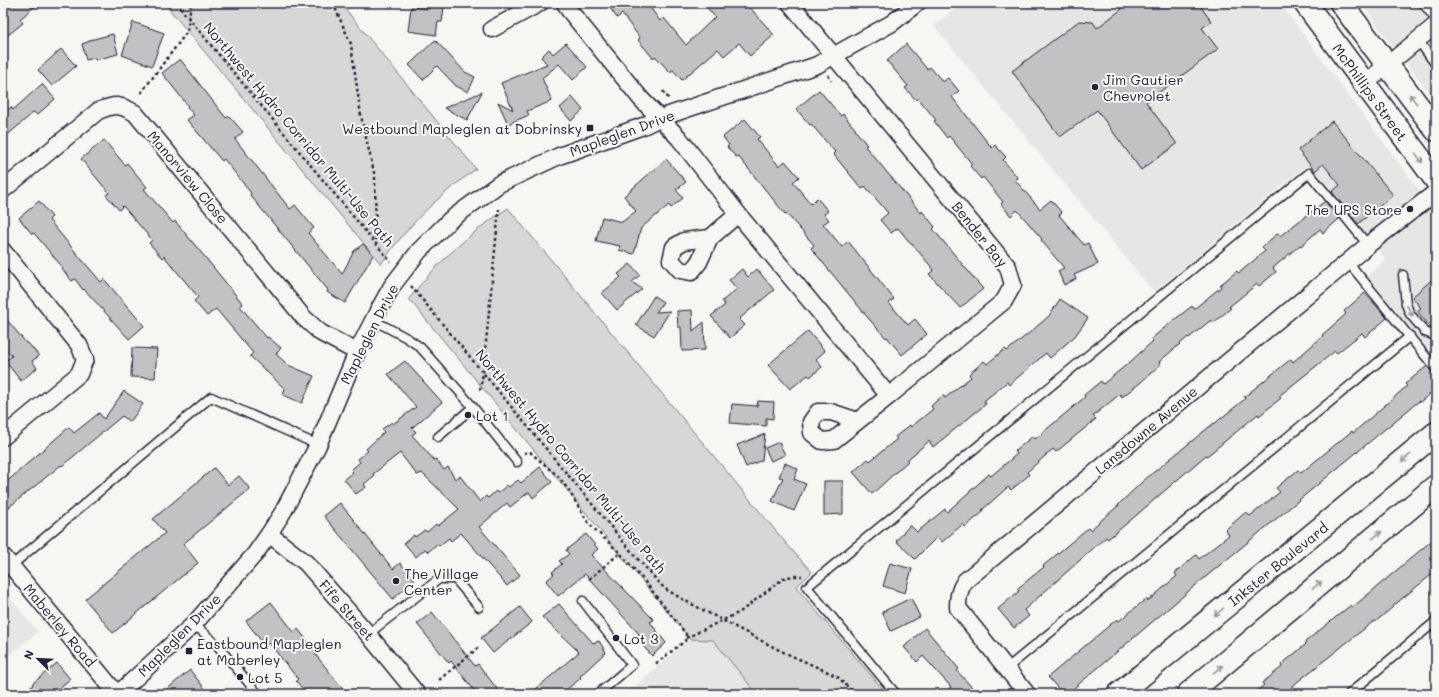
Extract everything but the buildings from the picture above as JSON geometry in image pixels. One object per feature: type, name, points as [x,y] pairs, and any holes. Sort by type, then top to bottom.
[{"type":"main road","name":"McPhillips Street","points":[[1305,3],[1436,180]]},
{"type":"main road","points":[[1341,3],[1436,130]]},
{"type":"main road","name":"Inkster Boulevard","points":[[1119,694],[1436,433]]},
{"type":"main road","points":[[1188,694],[1436,486]]},
{"type":"street","points":[[492,29],[540,3]]},
{"type":"street","points":[[565,3],[569,10],[641,99],[679,138],[738,214],[889,396]]},
{"type":"street","name":"Bender Bay","points":[[790,3],[1008,267],[1013,285],[1004,301],[858,421]]},
{"type":"street","name":"Mapleglen Drive","points":[[118,694],[194,624],[255,554],[283,512],[318,445],[357,352],[392,286],[419,251],[450,220],[499,184],[559,156],[643,126],[660,118],[817,65],[892,23],[917,3]]},
{"type":"street","points":[[1364,84],[1388,66],[1436,25]]},
{"type":"street","name":"Manorview Close","points":[[3,190],[98,111],[112,105],[123,107],[135,113],[304,318],[321,333],[357,352]]},
{"type":"street","name":"Lansdowne Avenue","points":[[1027,694],[958,608],[960,590],[965,581],[1368,245],[1436,192]]},
{"type":"street","points":[[710,238],[738,214]]},
{"type":"street","points":[[3,251],[79,345],[85,360],[79,374],[3,437]]},
{"type":"street","name":"Fife Street","points":[[269,534],[306,563],[368,634],[417,694]]},
{"type":"street","name":"Maberley Road","points":[[7,561],[118,694]]},
{"type":"lane","points":[[1423,3],[1436,20]]},
{"type":"lane","points":[[1418,40],[1436,65]]},
{"type":"lane","points":[[896,694],[807,587],[1309,173],[1368,245]]},
{"type":"lane","points":[[1348,262],[1436,369]]},
{"type":"lane","points":[[1403,275],[1406,304],[1410,314],[1425,332],[1436,336]]},
{"type":"lane","points":[[373,320],[408,338],[420,347],[473,407],[517,462]]},
{"type":"lane","points":[[1006,668],[1410,336]]},
{"type":"lane","points":[[7,561],[211,397],[318,445]]},
{"type":"lane","points":[[438,438],[473,407]]},
{"type":"lane","points":[[368,634],[439,579],[455,579],[479,607]]},
{"type":"lane","points":[[583,601],[632,665],[598,694]]},
{"type":"lane","points":[[1349,694],[1436,622]]},
{"type":"lane","points":[[194,624],[216,644],[258,694]]},
{"type":"path","name":"Northwest Hydro Corridor Multi-Use Path","points":[[176,3],[390,260]]},
{"type":"path","points":[[141,93],[187,32],[191,3]]},
{"type":"path","points":[[333,3],[351,44],[361,116],[374,177],[376,243]]},
{"type":"path","points":[[480,390],[483,373],[499,209]]},
{"type":"path","name":"Northwest Hydro Corridor Multi-Use Path","points":[[414,289],[650,574],[664,588],[781,651],[839,678],[855,694]]},
{"type":"path","points":[[517,462],[524,452],[530,452],[562,482],[589,524],[620,553],[646,583],[686,634],[686,638]]},
{"type":"path","points":[[589,579],[620,553]]},
{"type":"path","points":[[654,665],[686,638],[740,612],[784,578],[805,575],[814,582]]},
{"type":"path","points":[[439,680],[479,647]]},
{"type":"shaded area","points":[[164,3],[344,3],[342,5],[476,169],[448,190],[424,212],[402,236],[381,264]]},
{"type":"shaded area","points":[[961,3],[1280,3],[1436,213],[1436,360],[1367,276],[1386,259],[1306,166],[1154,292],[934,26]]},
{"type":"shaded area","points":[[1361,3],[1436,3],[1436,12],[1393,47]]},
{"type":"shaded area","points":[[1436,33],[1436,102],[1403,58]]},
{"type":"shaded area","points":[[508,208],[790,548],[812,572],[796,587],[887,694],[757,694],[713,640],[690,639],[409,299],[419,286],[454,249]]},
{"type":"shaded area","points":[[3,590],[38,632],[3,660]]},
{"type":"shaded area","points":[[690,639],[713,640],[757,694],[625,694]]},
{"type":"place","name":"Jim Gautier Chevrolet","points":[[1095,87]]},
{"type":"place","name":"Westbound Mapleglen at Dobrinsky","points":[[590,128]]},
{"type":"place","name":"The UPS Store","points":[[1410,209]]},
{"type":"place","name":"Lot 1","points":[[468,415]]},
{"type":"place","name":"The Village Center","points":[[396,581]]},
{"type":"place","name":"Lot 3","points":[[616,638]]},
{"type":"place","name":"Eastbound Mapleglen at Maberley","points":[[189,651]]},
{"type":"place","name":"Lot 5","points":[[240,677]]}]
